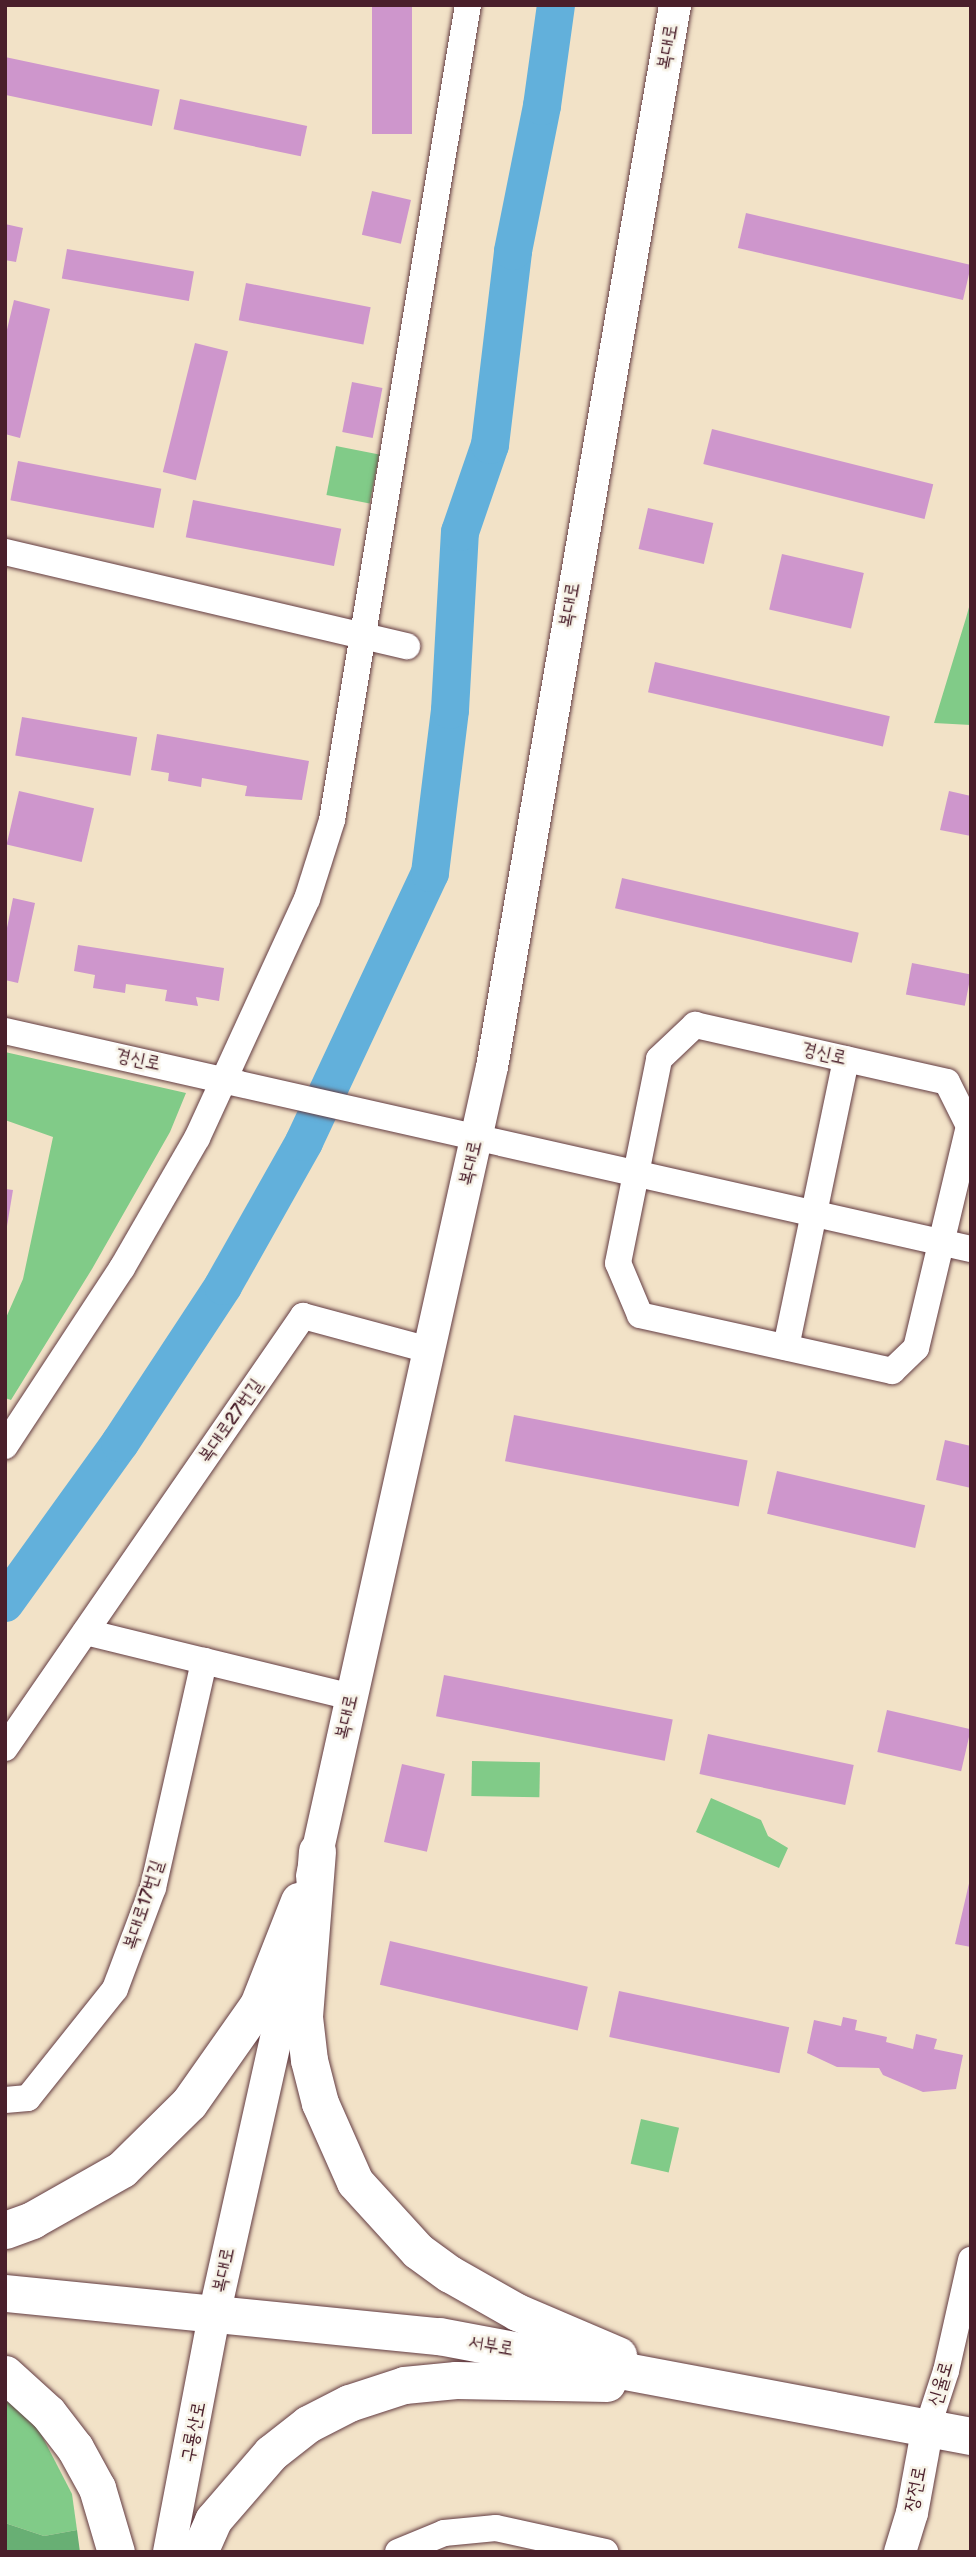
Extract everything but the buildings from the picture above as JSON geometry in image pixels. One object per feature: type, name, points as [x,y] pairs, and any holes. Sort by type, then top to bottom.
[{"type":"main road","points":[[5,2230],[32,2220],[122,2169],[189,2103],[258,2005],[317,1851]]},
{"type":"main road","points":[[317,1851],[304,2017],[309,2060],[320,2103],[355,2182],[418,2251],[450,2274],[517,2312],[674,2380]]},
{"type":"main road","name":"서부로","points":[[5,2293],[215,2311],[439,2336],[971,2436]]},
{"type":"main road","points":[[5,2374],[48,2413],[75,2448],[97,2488],[116,2552]]},
{"type":"main road","points":[[199,2552],[214,2520],[271,2453],[308,2424],[349,2403],[404,2385],[456,2380],[556,2385],[674,2380]]},
{"type":"street","points":[[5,1446],[122,1268],[227,1079],[307,899],[332,820],[468,5]]},
{"type":"street","name":"복대로","points":[[215,2311],[477,1134],[675,5]]},
{"type":"street","points":[[5,552],[407,646]]},
{"type":"street","name":"경신로","points":[[695,1026],[947,1082],[970,1126],[916,1348],[892,1371],[640,1315],[618,1263],[636,1171],[659,1059],[695,1026]]},
{"type":"street","name":"경신로","points":[[5,1031],[477,1134]]},
{"type":"street","points":[[786,1347],[846,1059]]},
{"type":"street","points":[[477,1134],[971,1249]]},
{"type":"street","name":"복대로27번길","points":[[86,1632],[303,1316],[429,1350]]},
{"type":"street","points":[[5,1748],[86,1632],[352,1697]]},
{"type":"street","name":"복대로17번길","points":[[5,2100],[28,2098],[115,1989],[153,1888],[204,1661]]},
{"type":"street","name":"신율로","points":[[928,2426],[946,2371],[971,2260]]},
{"type":"street","name":"구룡산로","points":[[169,2552],[215,2311]]},
{"type":"street","name":"장전로","points":[[900,2552],[928,2426]]},
{"type":"street","points":[[398,2552],[444,2533],[496,2528],[605,2552]]},
{"type":"green space","points":[[336,446],[379,454],[370,503],[326,495]]},
{"type":"green space","points":[[971,600],[971,725],[934,723],[966,618]]},
{"type":"green space","points":[[5,1052],[186,1093],[170,1132],[92,1269],[11,1400],[5,1398],[5,1320],[23,1279],[53,1137],[5,1120]]},
{"type":"green space","points":[[472,1761],[540,1762],[539,1797],[471,1796]]},
{"type":"green space","points":[[711,1798],[761,1820],[768,1836],[788,1848],[779,1868],[696,1832]]},
{"type":"green space","points":[[641,2119],[679,2128],[669,2173],[631,2164]]},
{"type":"green space","points":[[5,2396],[40,2432],[72,2494],[77,2530],[44,2536],[5,2523]]},
{"type":"green space","points":[[5,2523],[44,2536],[77,2530],[80,2552],[5,2552]]},
{"type":"waterway","points":[[5,1603],[120,1443],[223,1286],[304,1142],[430,873],[450,710],[460,532],[490,445],[513,251],[542,106],[556,5]]}]
